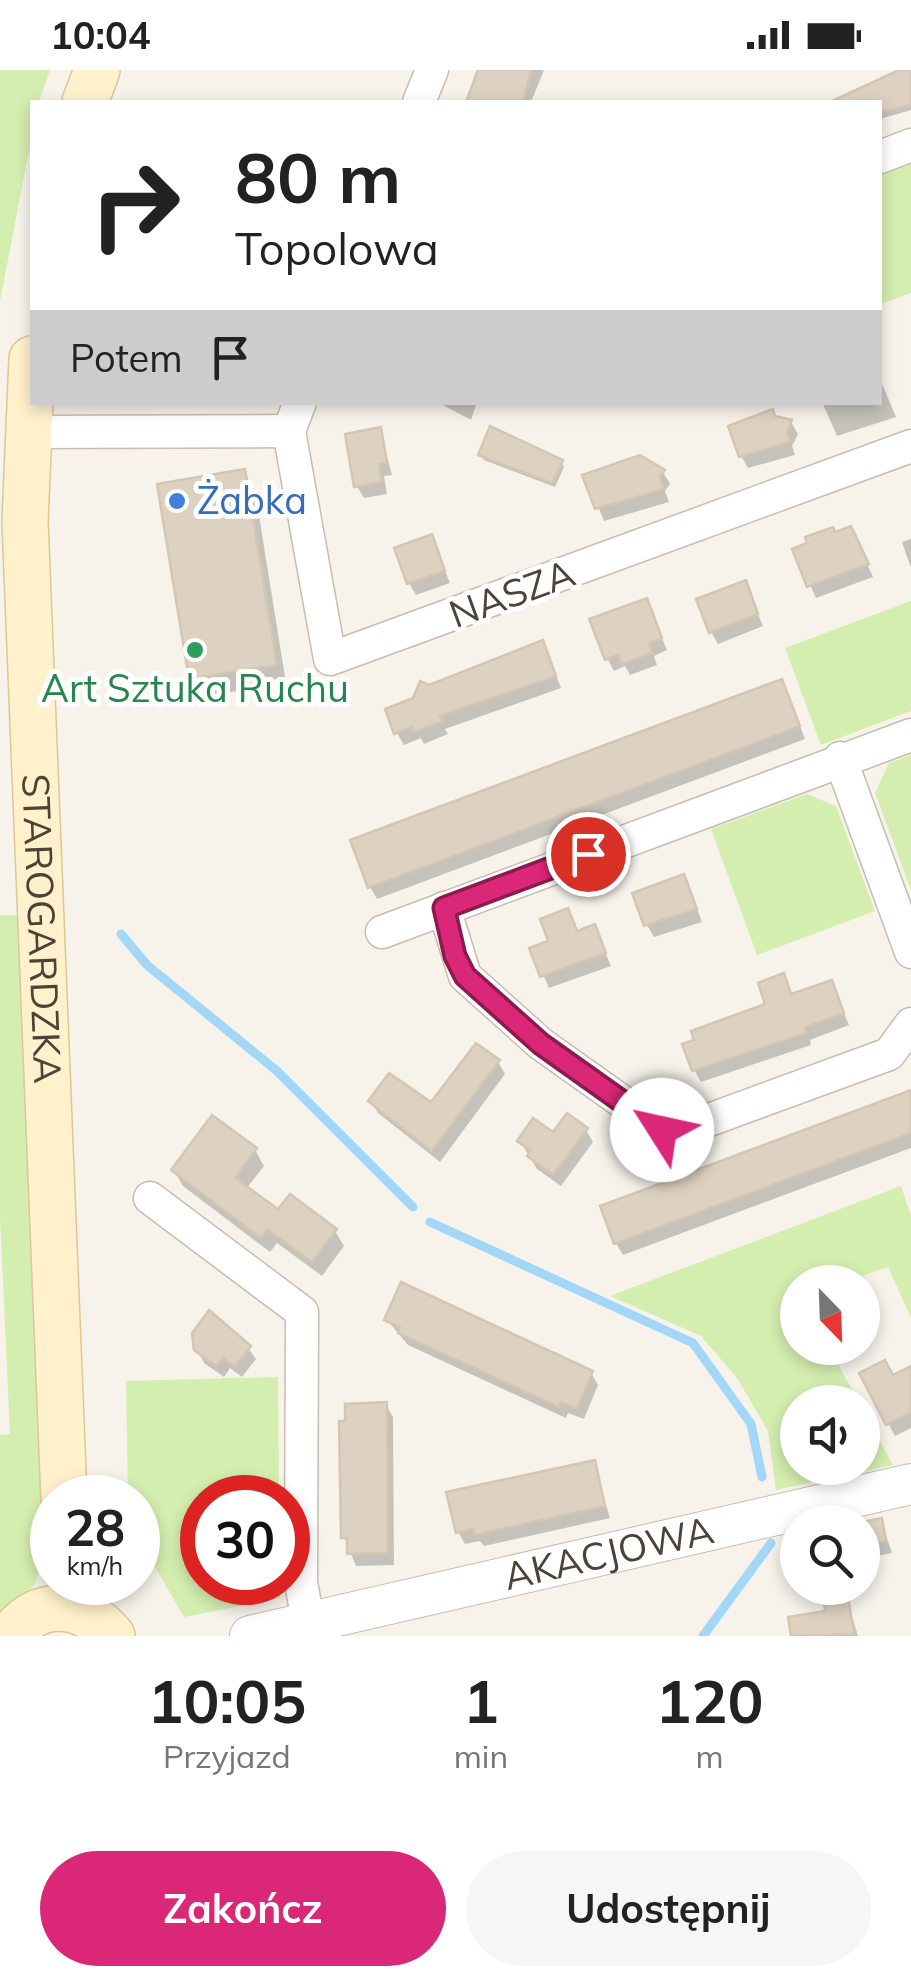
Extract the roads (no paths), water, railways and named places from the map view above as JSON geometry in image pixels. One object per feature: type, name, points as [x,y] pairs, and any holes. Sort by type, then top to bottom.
[{"type":"main road","points":[[86,100],[97,70]]},
{"type":"main road","name":"STAROGARDZKA","points":[[30,389],[25,522],[63,1475]]},
{"type":"street","points":[[420,100],[432,70]]},
{"type":"street","points":[[882,156],[911,145]]},
{"type":"street","name":"NASZA","points":[[27,432],[294,417],[330,659],[911,446]]},
{"type":"street","points":[[382,932],[840,758],[911,735]]},
{"type":"street","points":[[840,758],[911,952]]},
{"type":"street","points":[[444,908],[455,956],[465,976],[541,1044],[662,1130],[679,1131],[889,1054],[911,1024]]},
{"type":"street","points":[[150,1198],[302,1312],[301,1582],[308,1622]]},
{"type":"street","name":"AKACJOWA","points":[[250,1636],[911,1484]]},
{"type":"waterway","points":[[121,934],[147,965],[277,1071],[413,1207]]},
{"type":"waterway","points":[[430,1222],[693,1343],[751,1424],[762,1477]]},
{"type":"waterway","points":[[703,1636],[771,1543]]},
{"type":"place","name":"Żabka","points":[[177,501]]},
{"type":"place","name":"Art Sztuka Ruchu","points":[[195,650]]}]
